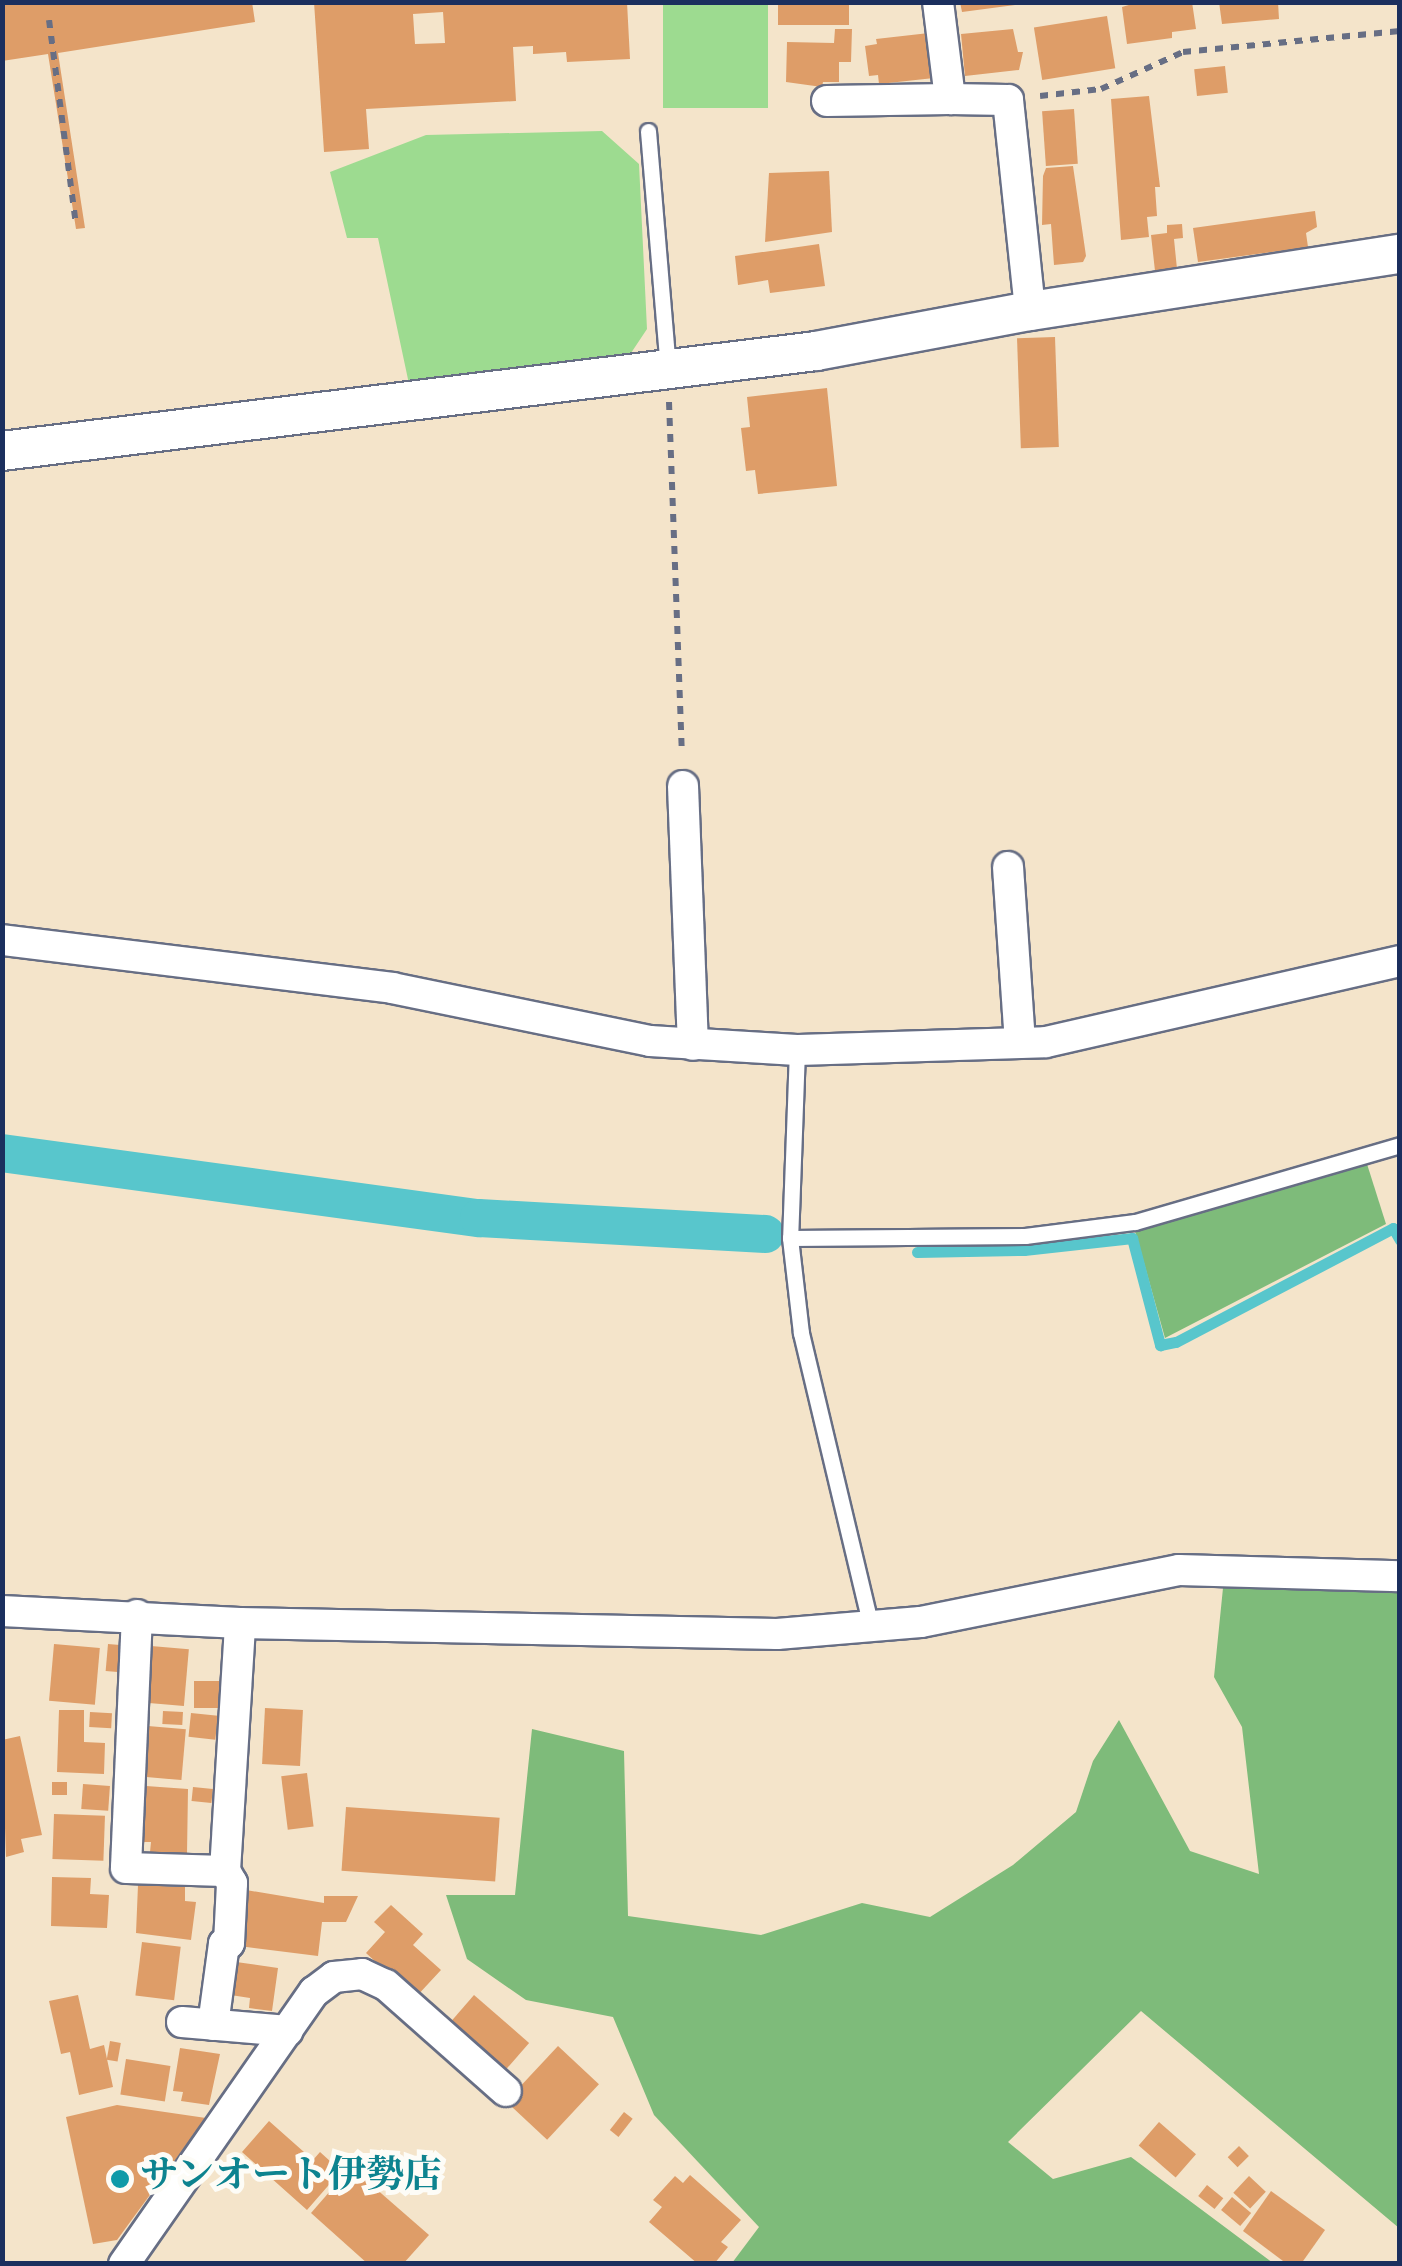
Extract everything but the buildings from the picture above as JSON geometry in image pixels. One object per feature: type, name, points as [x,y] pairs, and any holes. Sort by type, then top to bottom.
[{"type":"street","points":[[938,2],[950,99]]},
{"type":"street","points":[[827,101],[1008,100],[1030,311]]},
{"type":"street","points":[[2,451],[816,351],[1030,311],[1400,254]]},
{"type":"street","points":[[683,786],[693,1045]]},
{"type":"street","points":[[1008,868],[1020,1043]]},
{"type":"street","points":[[2,940],[392,988],[650,1041],[798,1050],[1020,1043],[1083,1035],[1400,961]]},
{"type":"street","points":[[2,1611],[240,1623],[778,1634],[922,1622],[1178,1570],[1400,1576]]},
{"type":"street","points":[[137,1616],[126,1868],[225,1871]]},
{"type":"street","points":[[240,1623],[225,1871],[232,1883],[230,1943],[224,1944],[198,2024],[288,2031]]},
{"type":"street","points":[[124,2264],[324,1984],[348,1972],[386,1985],[506,2091]]},
{"type":"lane","points":[[648,131],[668,370]]},
{"type":"lane","points":[[798,1050],[790,1238],[801,1334],[871,1628]]},
{"type":"lane","points":[[790,1238],[1025,1236],[1134,1222],[1400,1145]]},
{"type":"path","points":[[49,20],[76,225]]},
{"type":"path","points":[[1008,100],[1101,89],[1183,52],[1400,31]]},
{"type":"path","points":[[668,370],[683,786]]},
{"type":"green space","points":[[663,3],[768,3],[768,108],[663,108]]},
{"type":"green space","points":[[602,131],[639,164],[647,329],[627,359],[409,384],[378,238],[347,238],[330,172],[426,135]]},
{"type":"green space","points":[[1367,1164],[1386,1224],[1165,1338],[1135,1231]]},
{"type":"green space","points":[[1223,1588],[1399,1593],[1399,2228],[1141,2011],[1008,2142],[1053,2179],[1131,2157],[1273,2263],[732,2263],[759,2227],[654,2115],[613,2017],[526,2000],[467,1959],[446,1895],[515,1895],[532,1729],[624,1751],[628,1916],[761,1935],[862,1903],[930,1917],[1013,1865],[1076,1812],[1093,1761],[1119,1720],[1190,1851],[1259,1874],[1242,1727],[1214,1677]]},
{"type":"waterway","points":[[2,1153],[479,1218],[766,1234]]},
{"type":"waterway","points":[[917,1252],[1024,1250],[1132,1238],[1160,1345],[1176,1342],[1393,1228],[1400,1240]]},
{"type":"place","name":"サンオート伊勢店","points":[[120,2179]]}]
